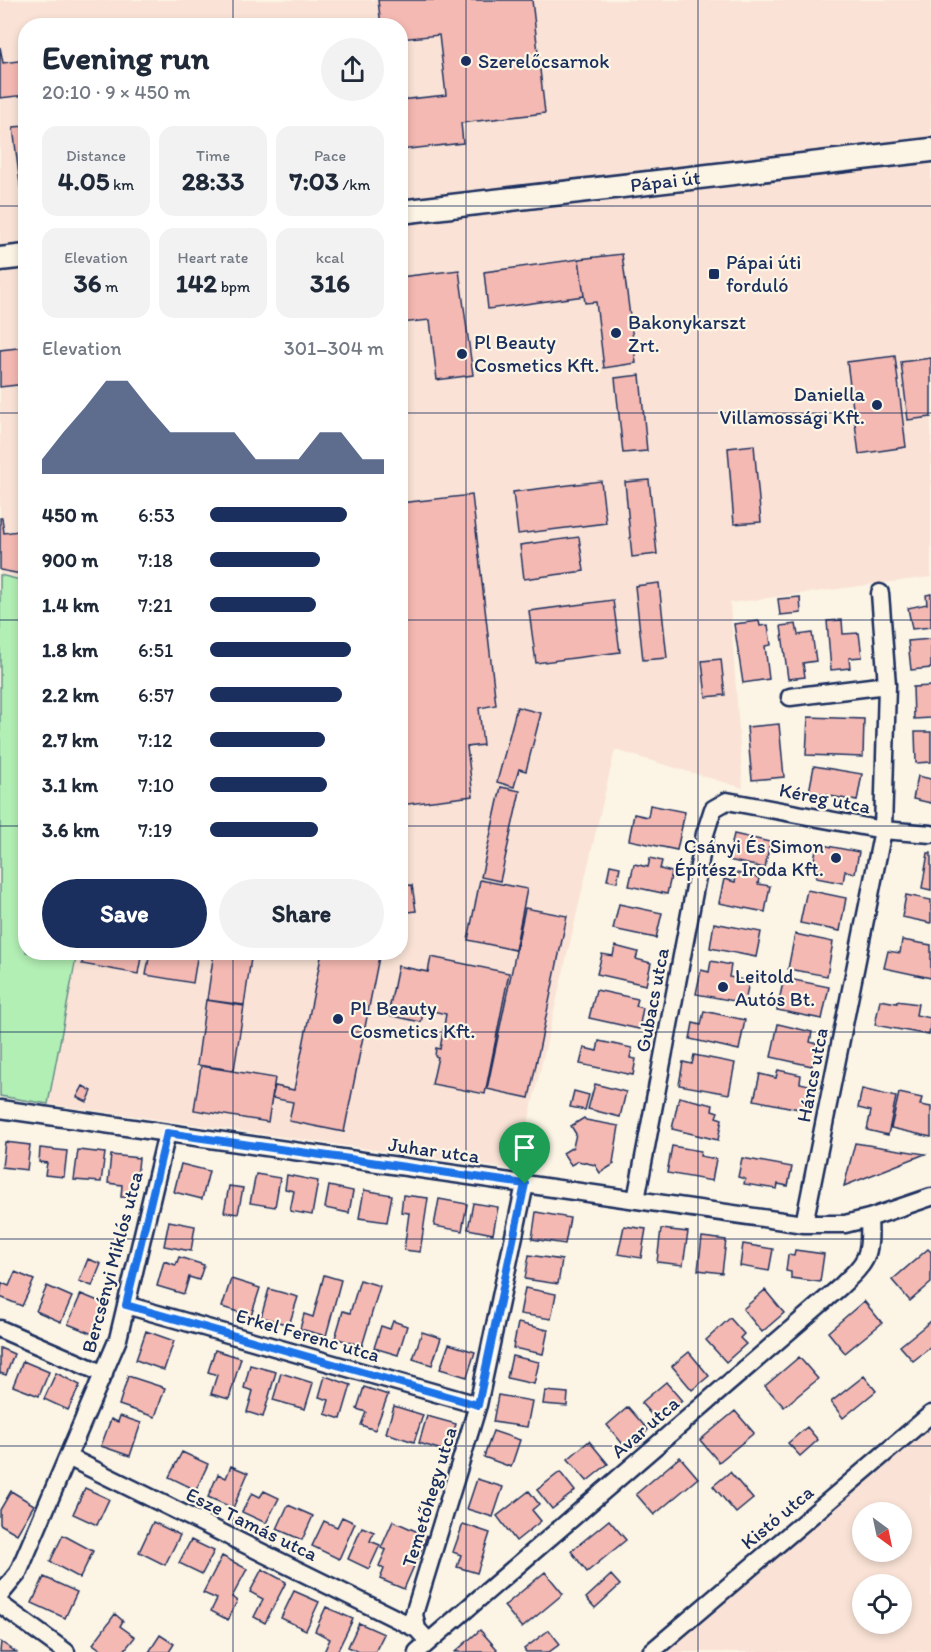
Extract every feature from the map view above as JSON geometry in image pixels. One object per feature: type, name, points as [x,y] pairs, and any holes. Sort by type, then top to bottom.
[{"type":"main road","name":"Pápai út","points":[[408,211],[931,150]]},
{"type":"main road","points":[[0,259],[18,257]]},
{"type":"street","name":"Háncs utca","points":[[804,1224],[883,830],[887,685],[880,593]]},
{"type":"street","points":[[790,697],[887,685]]},
{"type":"street","name":"Kéreg utca","points":[[713,809],[727,801],[883,830],[931,834]]},
{"type":"street","name":"Gubacs utca","points":[[636,1200],[705,834],[713,809]]},
{"type":"street","name":"Juhar utca","points":[[0,1109],[804,1224],[845,1224],[931,1197]]},
{"type":"street","name":"Bercsényi Miklós utca","points":[[0,1595],[18,1573],[118,1339],[167,1133]]},
{"type":"street","name":"Temetőhegy utca","points":[[420,1641],[414,1614],[478,1405],[525,1184]]},
{"type":"street","name":"Avar utca","points":[[420,1641],[863,1265],[867,1257],[870,1234],[869,1218]]},
{"type":"street","name":"Erkel Ferenc utca","points":[[126,1305],[478,1405]]},
{"type":"street","points":[[0,1329],[104,1374]]},
{"type":"street","name":"Kistó utca","points":[[651,1652],[931,1414]]},
{"type":"street","name":"Esze Tamás utca","points":[[68,1457],[420,1641]]},
{"type":"street","points":[[0,1604],[66,1652]]},
{"type":"shaded area","points":[[0,0],[931,0],[931,577],[730,603],[743,788],[615,750],[517,1170],[48,1104],[76,960],[408,960],[408,18],[18,18],[18,578],[0,574]]},
{"type":"shaded area","points":[[931,1407],[931,1652],[643,1652],[661,1636]]},
{"type":"green space","points":[[0,575],[18,579],[18,960],[76,960],[48,1104],[0,1096]]},
{"type":"building","points":[[378,0],[532,0],[545,113],[461,123],[463,143],[408,149],[408,99],[446,95],[439,35],[408,38],[408,18],[380,18]]},
{"type":"building","points":[[0,47],[3,63],[18,61],[18,96],[0,98]]},
{"type":"building","points":[[13,127],[18,127],[18,168]]},
{"type":"building","name":"Bakonykarszt Zrt.","points":[[622,254],[636,363],[604,368],[596,302],[585,303],[579,259]]},
{"type":"building","points":[[579,259],[584,296],[488,309],[484,272]]},
{"type":"building","points":[[459,270],[473,375],[437,380],[430,320],[408,322],[408,276]]},
{"type":"building","points":[[18,348],[18,385],[0,387],[0,350]]},
{"type":"building","name":"Daniella Villamossági Kft.","points":[[895,356],[906,447],[859,454],[847,362]]},
{"type":"building","points":[[931,358],[931,417],[908,420],[901,362]]},
{"type":"building","points":[[640,375],[647,451],[623,453],[615,378]]},
{"type":"building","points":[[754,445],[761,522],[734,524],[728,448]]},
{"type":"building","points":[[649,480],[657,554],[632,557],[625,482]]},
{"type":"building","points":[[601,481],[606,523],[518,534],[513,492]]},
{"type":"building","points":[[472,495],[496,705],[479,708],[483,745],[467,747],[473,796],[408,804],[408,502]]},
{"type":"building","points":[[0,518],[2,518],[4,533],[18,531],[18,573],[0,570]]},
{"type":"building","points":[[579,537],[584,571],[524,579],[520,545]]},
{"type":"building","points":[[659,583],[667,658],[643,660],[635,586]]},
{"type":"building","points":[[931,594],[931,627],[912,629],[908,608],[927,604],[926,595]]},
{"type":"building","points":[[800,597],[801,613],[780,615],[778,599]]},
{"type":"building","points":[[613,600],[620,652],[536,663],[529,611]]},
{"type":"building","points":[[842,620],[843,634],[859,633],[862,657],[849,658],[850,668],[831,670],[827,621]]},
{"type":"building","points":[[759,621],[760,626],[768,625],[771,645],[765,646],[769,679],[743,683],[734,624]]},
{"type":"building","points":[[796,624],[798,635],[812,633],[816,661],[803,663],[805,677],[788,679],[781,626]]},
{"type":"building","points":[[931,639],[931,668],[911,670],[908,641]]},
{"type":"building","points":[[721,659],[725,695],[706,697],[702,661]]},
{"type":"building","points":[[931,686],[931,718],[914,719],[913,687]]},
{"type":"building","points":[[517,707],[541,713],[526,771],[519,769],[514,787],[497,782]]},
{"type":"building","points":[[808,717],[864,719],[863,757],[806,755]]},
{"type":"building","points":[[779,724],[784,777],[752,780],[747,727]]},
{"type":"building","points":[[915,732],[931,732],[931,762],[916,763]]},
{"type":"building","points":[[814,766],[862,774],[857,801],[809,792]]},
{"type":"building","points":[[918,776],[931,779],[931,803],[913,799]]},
{"type":"building","points":[[501,787],[520,791],[500,881],[481,877]]},
{"type":"building","points":[[650,805],[685,812],[677,850],[629,840],[634,814],[648,817]]},
{"type":"building","points":[[734,834],[770,842],[765,868],[728,860]]},
{"type":"building","name":"Csányi És Simon Építész Iroda Kft.","points":[[817,844],[859,852],[855,873],[845,871],[843,883],[816,878],[818,866],[813,865]]},
{"type":"building","points":[[928,853],[931,853],[931,890],[922,888]]},
{"type":"building","points":[[650,858],[662,861],[660,869],[672,872],[667,894],[629,886],[634,864],[648,867]]},
{"type":"building","points":[[610,865],[620,867],[617,882],[607,880]]},
{"type":"building","points":[[737,873],[759,878],[758,884],[770,886],[765,912],[719,903],[724,879],[735,882]]},
{"type":"building","points":[[480,880],[527,889],[515,950],[468,940]]},
{"type":"building","points":[[408,885],[412,885],[416,911],[408,912]]},
{"type":"building","points":[[807,890],[846,898],[840,931],[800,923]]},
{"type":"building","points":[[906,895],[931,900],[931,923],[902,917]]},
{"type":"building","points":[[619,904],[662,913],[656,938],[613,929]]},
{"type":"building","points":[[525,908],[567,916],[529,1098],[487,1089]]},
{"type":"building","points":[[714,923],[761,932],[756,957],[710,948]]},
{"type":"building","points":[[795,934],[833,942],[827,976],[788,969]]},
{"type":"building","points":[[902,940],[931,945],[931,978],[884,968],[888,951],[900,953]]},
{"type":"building","points":[[615,946],[638,952],[636,959],[651,963],[646,985],[597,974],[602,954],[613,956]]},
{"type":"building","points":[[431,957],[509,973],[485,1094],[432,1084],[438,1057],[435,1056],[436,1048],[440,1049],[446,1014],[424,1009],[421,1022],[388,1015],[398,966],[428,972]]},
{"type":"building","points":[[83,960],[141,960],[138,974],[82,964]]},
{"type":"building","points":[[149,960],[197,960],[193,983],[146,975]]},
{"type":"building","points":[[213,960],[251,960],[244,1005],[207,1000]]},
{"type":"building","name":"PL Beauty Cosmetics Kft.","points":[[320,960],[378,960],[344,1132],[289,1121],[293,1102],[272,1098],[275,1086],[294,1090]]},
{"type":"building","name":"Leitold Autós Bt.","points":[[711,961],[731,965],[729,977],[749,981],[745,1003],[696,994],[701,970],[709,972]]},
{"type":"building","points":[[784,978],[829,987],[822,1019],[777,1010]]},
{"type":"building","points":[[596,990],[638,999],[636,1006],[643,1008],[639,1029],[589,1018]]},
{"type":"building","points":[[206,1000],[244,1006],[234,1070],[197,1065]]},
{"type":"building","points":[[880,1000],[918,1004],[916,1015],[931,1018],[929,1035],[875,1025]]},
{"type":"building","points":[[704,1011],[745,1020],[739,1050],[690,1039],[693,1023],[701,1025]]},
{"type":"building","points":[[778,1024],[812,1032],[810,1042],[817,1044],[812,1066],[771,1057]]},
{"type":"building","points":[[599,1041],[632,1048],[630,1058],[636,1059],[633,1075],[580,1064],[584,1048],[597,1051]]},
{"type":"building","points":[[694,1055],[735,1063],[729,1094],[679,1085],[683,1062],[692,1064]]},
{"type":"building","points":[[201,1066],[275,1078],[268,1122],[194,1110]]},
{"type":"building","points":[[778,1070],[801,1075],[800,1083],[809,1085],[804,1110],[754,1100],[760,1074],[776,1078]]},
{"type":"building","points":[[595,1084],[626,1092],[620,1117],[588,1109]]},
{"type":"building","points":[[83,1086],[92,1091],[87,1102],[77,1097]]},
{"type":"building","points":[[862,1089],[896,1097],[888,1135],[867,1130],[871,1111],[858,1108]]},
{"type":"building","points":[[574,1091],[589,1095],[585,1110],[570,1107]]},
{"type":"building","points":[[899,1093],[922,1098],[920,1105],[931,1107],[931,1137],[891,1128]]},
{"type":"building","points":[[679,1097],[713,1105],[712,1110],[718,1112],[716,1117],[722,1119],[718,1140],[672,1129]]},
{"type":"building","points":[[584,1118],[619,1126],[614,1164],[600,1173],[595,1165],[578,1161],[571,1165],[563,1153],[573,1147],[576,1134],[571,1126]]},
{"type":"building","points":[[5,1142],[30,1145],[27,1170],[2,1167]]},
{"type":"building","points":[[855,1143],[925,1154],[844,1186]]},
{"type":"building","points":[[672,1146],[701,1151],[700,1156],[716,1159],[712,1181],[667,1173]]},
{"type":"building","points":[[40,1148],[67,1151],[64,1177],[45,1175],[47,1163],[39,1162]]},
{"type":"building","points":[[78,1150],[105,1153],[101,1182],[74,1180]]},
{"type":"building","points":[[111,1155],[139,1158],[135,1198],[121,1197],[122,1185],[108,1183]]},
{"type":"building","points":[[742,1158],[792,1167],[788,1186],[778,1184],[777,1189],[744,1184],[745,1179],[738,1177]]},
{"type":"building","points":[[181,1164],[209,1171],[202,1199],[174,1192]]},
{"type":"building","points":[[256,1174],[280,1178],[275,1207],[250,1203]]},
{"type":"building","points":[[287,1175],[318,1181],[312,1215],[290,1211],[294,1191],[285,1189]]},
{"type":"building","points":[[229,1186],[243,1188],[238,1214],[224,1212]]},
{"type":"building","points":[[329,1186],[353,1191],[349,1213],[325,1208]]},
{"type":"building","points":[[364,1190],[392,1195],[387,1222],[359,1218]]},
{"type":"building","points":[[403,1195],[428,1198],[420,1252],[404,1250],[409,1213],[401,1212]]},
{"type":"building","points":[[439,1199],[467,1204],[462,1231],[434,1226]]},
{"type":"building","points":[[473,1203],[498,1207],[493,1234],[468,1229]]},
{"type":"building","points":[[536,1212],[570,1218],[565,1244],[532,1239]]},
{"type":"building","points":[[169,1221],[195,1226],[191,1251],[164,1246]]},
{"type":"building","points":[[624,1226],[646,1229],[641,1258],[618,1254]]},
{"type":"building","points":[[661,1229],[688,1232],[683,1265],[657,1262]]},
{"type":"building","points":[[702,1237],[726,1240],[722,1273],[698,1270]]},
{"type":"building","points":[[743,1244],[773,1249],[769,1271],[740,1266]]},
{"type":"building","points":[[928,1249],[931,1252],[931,1283],[910,1301],[892,1280]]},
{"type":"building","points":[[795,1250],[824,1254],[820,1282],[791,1278],[791,1272],[786,1271],[788,1255],[794,1256]]},
{"type":"building","points":[[529,1255],[562,1260],[558,1284],[525,1279]]},
{"type":"building","points":[[179,1257],[204,1265],[199,1280],[189,1277],[184,1294],[157,1286],[164,1261],[176,1265]]},
{"type":"building","points":[[88,1259],[101,1264],[92,1286],[79,1281]]},
{"type":"building","points":[[15,1272],[34,1280],[22,1306],[0,1297],[2,1283],[9,1286]]},
{"type":"building","points":[[324,1275],[341,1280],[326,1336],[300,1329],[304,1314],[313,1317]]},
{"type":"building","points":[[231,1279],[260,1288],[251,1316],[222,1307]]},
{"type":"building","points":[[360,1280],[380,1286],[362,1346],[335,1338],[343,1311],[350,1313]]},
{"type":"building","points":[[47,1286],[72,1297],[61,1322],[36,1311]]},
{"type":"building","points":[[525,1288],[556,1294],[551,1319],[520,1314]]},
{"type":"building","points":[[269,1289],[298,1297],[289,1325],[261,1317]]},
{"type":"building","points":[[765,1290],[784,1313],[762,1332],[743,1309]]},
{"type":"building","points":[[81,1294],[108,1305],[95,1335],[68,1324]]},
{"type":"building","points":[[864,1301],[882,1323],[845,1353],[828,1332]]},
{"type":"building","points":[[730,1318],[744,1334],[740,1338],[746,1344],[726,1362],[706,1340]]},
{"type":"building","points":[[393,1321],[407,1326],[398,1355],[374,1348],[381,1326],[390,1329]]},
{"type":"building","points":[[931,1321],[931,1347],[913,1361],[900,1346]]},
{"type":"building","points":[[518,1323],[548,1330],[543,1354],[513,1348]]},
{"type":"building","points":[[146,1331],[174,1341],[164,1370],[136,1360]]},
{"type":"building","points":[[422,1332],[441,1338],[432,1365],[413,1359]]},
{"type":"building","points":[[449,1344],[475,1352],[467,1377],[440,1369]]},
{"type":"building","points":[[0,1348],[14,1354],[6,1375],[0,1373]]},
{"type":"building","points":[[215,1350],[241,1358],[229,1399],[211,1394],[217,1375],[208,1372]]},
{"type":"building","points":[[689,1352],[709,1376],[692,1390],[672,1366]]},
{"type":"building","points":[[512,1356],[539,1362],[534,1384],[507,1378]]},
{"type":"building","points":[[799,1357],[818,1379],[784,1407],[765,1386]]},
{"type":"building","points":[[23,1361],[49,1372],[39,1396],[13,1386]]},
{"type":"building","points":[[250,1365],[276,1372],[263,1417],[247,1412],[253,1391],[244,1388]]},
{"type":"building","points":[[56,1373],[80,1385],[68,1410],[44,1399]]},
{"type":"building","points":[[281,1373],[313,1383],[305,1409],[273,1400]]},
{"type":"building","points":[[128,1376],[165,1388],[155,1417],[119,1405]]},
{"type":"building","points":[[325,1376],[351,1385],[341,1419],[325,1414],[329,1400],[319,1397]]},
{"type":"building","points":[[864,1376],[876,1391],[843,1418],[831,1402]]},
{"type":"building","points":[[666,1382],[682,1401],[658,1422],[641,1403]]},
{"type":"building","points":[[364,1387],[388,1395],[375,1430],[361,1425],[366,1412],[357,1409]]},
{"type":"building","points":[[545,1391],[568,1393],[567,1406],[543,1404]]},
{"type":"building","points":[[498,1395],[532,1401],[527,1427],[493,1422]]},
{"type":"building","points":[[394,1406],[423,1415],[414,1442],[386,1433]]},
{"type":"building","points":[[628,1407],[648,1430],[626,1448],[607,1425]]},
{"type":"building","points":[[735,1411],[754,1433],[719,1462],[700,1440]]},
{"type":"building","points":[[120,1416],[141,1423],[130,1456],[101,1446],[111,1419],[118,1422]]},
{"type":"building","points":[[427,1416],[456,1424],[448,1452],[419,1443]]},
{"type":"building","points":[[807,1427],[818,1440],[800,1456],[788,1443]]},
{"type":"building","points":[[493,1431],[520,1440],[511,1467],[484,1457]]},
{"type":"building","points":[[589,1441],[608,1464],[587,1481],[568,1459]]},
{"type":"building","points":[[182,1452],[208,1464],[196,1490],[169,1477]]},
{"type":"building","points":[[680,1457],[698,1478],[654,1515],[636,1494]]},
{"type":"building","points":[[231,1466],[248,1473],[233,1508],[208,1497],[218,1474],[226,1478]]},
{"type":"building","points":[[560,1472],[575,1491],[552,1509],[537,1490]]},
{"type":"building","points":[[730,1472],[753,1499],[736,1513],[713,1486]]},
{"type":"building","points":[[477,1479],[503,1487],[493,1517],[467,1509]]},
{"type":"building","points":[[85,1488],[109,1499],[97,1525],[73,1514]]},
{"type":"building","points":[[11,1491],[34,1505],[17,1534],[0,1524],[0,1510]]},
{"type":"building","points":[[264,1491],[279,1498],[266,1523],[242,1512],[252,1493],[260,1497]]},
{"type":"building","points":[[529,1491],[539,1504],[532,1510],[541,1521],[516,1541],[497,1516]]},
{"type":"building","points":[[288,1505],[313,1516],[302,1540],[277,1529]]},
{"type":"building","points":[[342,1517],[355,1523],[339,1559],[312,1546],[324,1521],[337,1527]]},
{"type":"building","points":[[609,1520],[626,1540],[587,1572],[571,1551]]},
{"type":"building","points":[[393,1521],[427,1536],[404,1589],[380,1579],[384,1569],[379,1566],[386,1550],[381,1548]]},
{"type":"building","points":[[153,1522],[180,1535],[165,1565],[139,1552]]},
{"type":"building","points":[[463,1524],[490,1533],[477,1573],[457,1567],[461,1555],[453,1552]]},
{"type":"building","points":[[362,1527],[374,1532],[370,1541],[380,1545],[369,1569],[348,1559]]},
{"type":"building","points":[[63,1535],[93,1551],[80,1578],[50,1562]]},
{"type":"building","points":[[191,1540],[214,1551],[202,1574],[179,1563]]},
{"type":"building","points":[[222,1556],[247,1569],[232,1597],[237,1601],[228,1620],[211,1611],[217,1599],[203,1593]]},
{"type":"building","points":[[262,1569],[286,1582],[265,1623],[254,1617],[263,1599],[250,1592]]},
{"type":"building","points":[[545,1572],[563,1594],[522,1628],[504,1606]]},
{"type":"building","points":[[611,1575],[620,1585],[595,1608],[586,1598]]},
{"type":"building","points":[[44,1577],[77,1592],[65,1618],[32,1603]]},
{"type":"building","points":[[294,1591],[319,1602],[306,1630],[281,1618]]},
{"type":"building","points":[[326,1607],[353,1619],[337,1652],[324,1652],[330,1639],[315,1631]]},
{"type":"building","points":[[115,1614],[123,1621],[120,1626],[135,1637],[123,1652],[104,1652],[93,1644]]},
{"type":"building","points":[[359,1623],[384,1634],[375,1652],[359,1652],[348,1647]]},
{"type":"building","points":[[480,1630],[497,1649],[494,1652],[455,1652]]},
{"type":"building","points":[[549,1630],[560,1644],[549,1652],[526,1652],[524,1649]]},
{"type":"building","points":[[160,1635],[174,1644],[169,1652],[149,1652]]},
{"type":"building","points":[[1,1642],[16,1652],[0,1652]]},
{"type":"place","name":"Szerelőcsarnok","points":[[466,61]]},
{"type":"place","name":"Pápai úti forduló","points":[[714,274]]},
{"type":"place","name":"Bakonykarszt Zrt.","points":[[616,333]]},
{"type":"place","name":"Pl Beauty Cosmetics Kft.","points":[[462,354]]},
{"type":"place","name":"Daniella Villamossági Kft.","points":[[877,405]]},
{"type":"place","name":"Csányi És Simon Építész Iroda Kft.","points":[[836,858]]},
{"type":"place","name":"Leitold Autós Bt.","points":[[723,987]]},
{"type":"place","name":"PL Beauty Cosmetics Kft.","points":[[338,1019]]},
{"type":"route","points":[[167,1133],[525,1184],[478,1405],[126,1305],[167,1133]]}]
